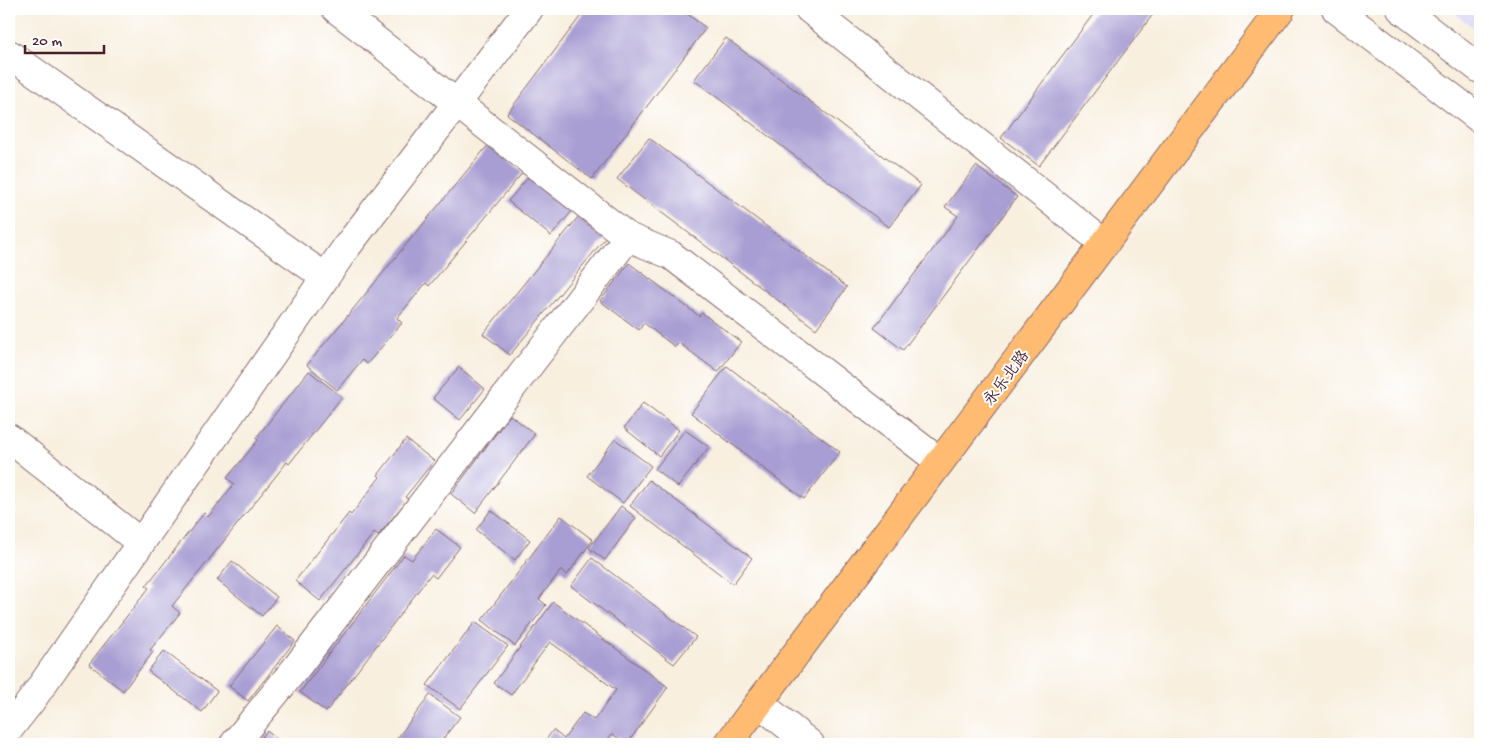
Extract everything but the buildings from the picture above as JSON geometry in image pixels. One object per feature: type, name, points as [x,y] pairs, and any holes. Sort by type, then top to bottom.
[{"type":"main road","name":"永乐北路","points":[[728,744],[1105,244],[1277,10]]},
{"type":"street","points":[[336,9],[628,237],[671,255],[940,462]]},
{"type":"street","points":[[9,729],[141,543],[345,248],[529,9]]},
{"type":"street","points":[[810,9],[1105,244]]},
{"type":"street","points":[[1336,9],[1480,119]]},
{"type":"street","points":[[1401,9],[1480,69]]},
{"type":"street","points":[[9,54],[325,277]]},
{"type":"street","points":[[234,744],[299,664],[628,237]]},
{"type":"street","points":[[9,438],[141,543]]},
{"type":"street","points":[[759,703],[810,744]]},
{"type":"shaded area","points":[[1449,9],[1480,9],[1480,32]]}]
